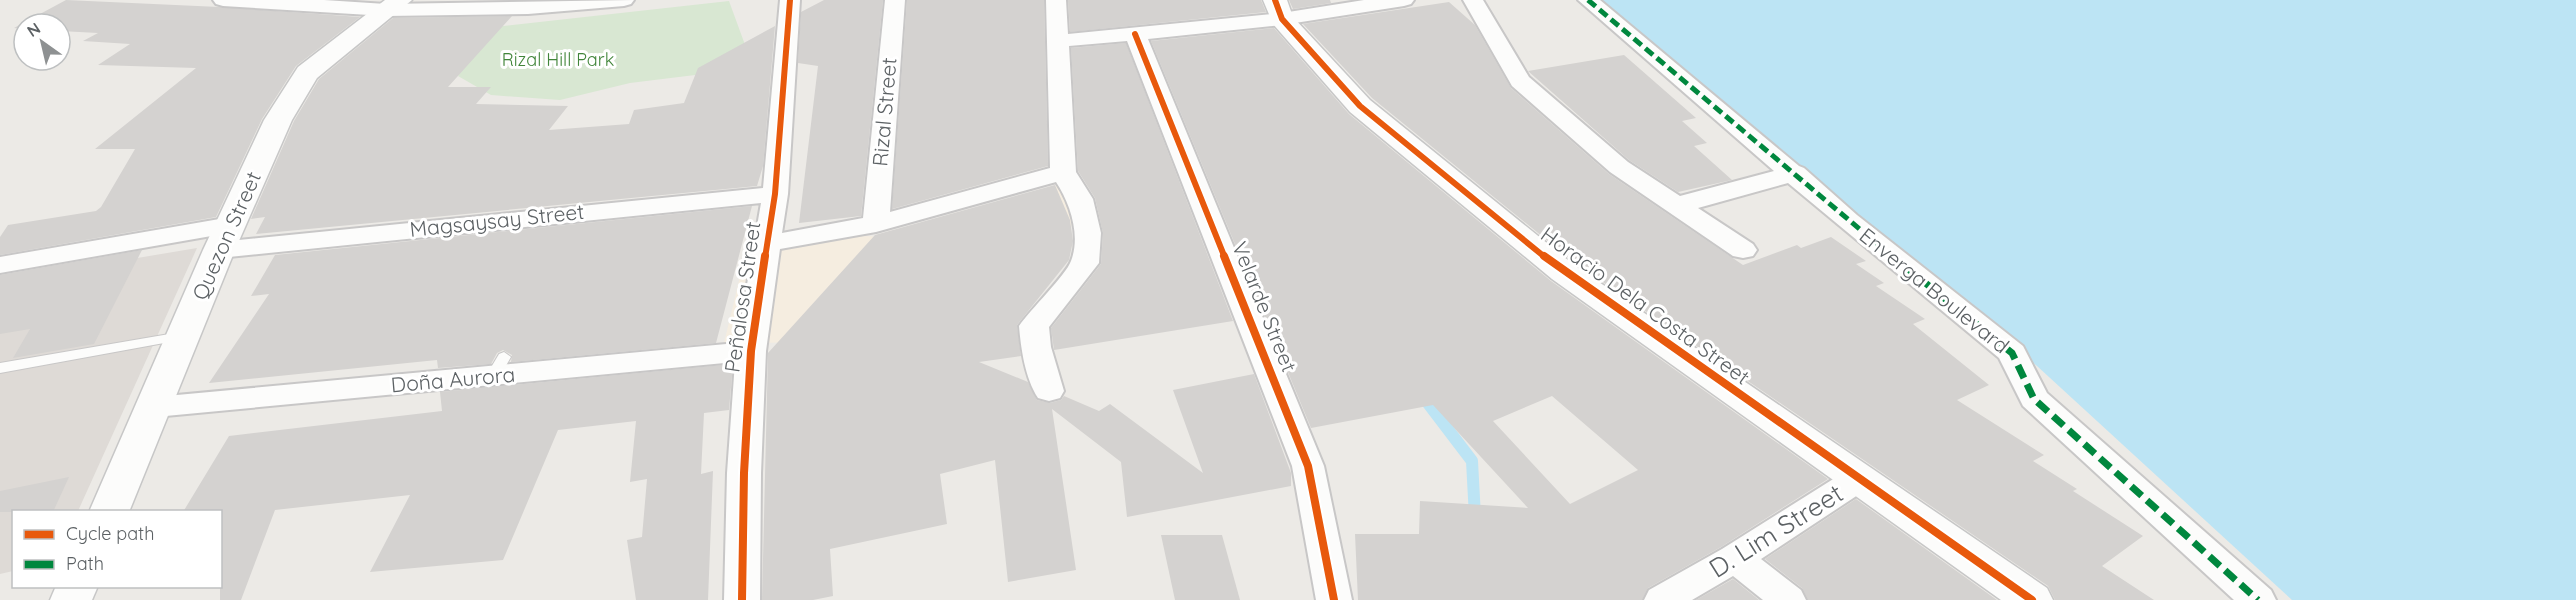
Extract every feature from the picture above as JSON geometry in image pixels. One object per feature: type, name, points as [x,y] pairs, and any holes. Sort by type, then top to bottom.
[{"type":"street","points":[[223,0],[393,5],[532,4],[624,0]]},
{"type":"street","name":"Peñalosa Street","points":[[742,600],[744,473],[751,351],[775,194],[790,0]]},
{"type":"street","name":"Rizal Street","points":[[876,224],[895,0]]},
{"type":"street","points":[[1049,391],[1036,347],[1034,326],[1085,264],[1088,233],[1080,200],[1063,172],[1056,0]]},
{"type":"street","points":[[1058,41],[1135,34],[1278,10],[1404,0]]},
{"type":"street","points":[[1473,0],[1520,81],[1619,167],[1743,250]]},
{"type":"street","name":"Enverga Boulevard","points":[[1588,0],[1795,173],[1848,221],[2012,353],[2034,399],[2258,600]]},
{"type":"street","name":"Quezon Street","points":[[110,510],[225,238],[278,120],[307,73],[393,5]]},
{"type":"street","name":"Horacio Dela Costa Street","points":[[1278,10],[1360,106],[1436,171],[1563,272],[2032,600]]},
{"type":"street","name":"Velarde Street","points":[[1135,34],[1308,466],[1334,600]]},
{"type":"street","points":[[767,243],[834,234],[876,224],[1063,172]]},
{"type":"street","points":[[1675,206],[1795,173]]},
{"type":"street","name":"Magsaysay Street","points":[[0,265],[225,238],[563,218],[775,194]]},
{"type":"street","name":"Doña Aurora","points":[[155,407],[499,367],[751,351]]},
{"type":"street","name":"D. Lim Street","points":[[1662,600],[1735,558],[1858,479]]},
{"type":"street","points":[[1735,558],[1788,600]]},
{"type":"lane","points":[[0,368],[184,336]]},
{"type":"shaded area","points":[[1065,183],[1085,221],[900,285],[854,342],[724,343],[751,231],[887,237]]},
{"type":"shaded area","points":[[197,248],[78,510],[12,510],[12,571],[0,574],[0,281]]},
{"type":"green space","name":"Rizal Hill Park","points":[[729,1],[748,53],[744,69],[630,83],[560,100],[491,95],[458,76],[486,28]]},
{"type":"water","points":[[1601,0],[2576,0],[2576,600],[2292,600],[2037,366]]},
{"type":"building","points":[[66,0],[219,7],[360,17],[296,66],[262,119],[216,217],[0,255],[0,237],[8,225],[96,211],[101,207],[135,149],[95,149],[196,68],[98,65],[130,44],[83,41],[98,33],[72,32],[72,12],[44,12]]},
{"type":"building","points":[[824,0],[883,0],[861,216],[799,223],[818,66],[798,63],[801,12]]},
{"type":"building","points":[[907,0],[1044,0],[1048,166],[892,209]]},
{"type":"building","points":[[1068,0],[1261,0],[1266,12],[1070,32]]},
{"type":"building","points":[[1289,0],[1330,0],[1331,3],[1293,9]]},
{"type":"building","points":[[1449,2],[1475,25],[1511,88],[1609,174],[1743,265],[1797,245],[1801,248],[1831,237],[1866,261],[1856,264],[1884,283],[1876,286],[1925,319],[1913,324],[1989,385],[1957,400],[2044,455],[2033,461],[2077,489],[2073,491],[2143,536],[2102,566],[2154,600],[2055,600],[2048,586],[1575,263],[1372,98],[1303,24]]},
{"type":"building","points":[[512,16],[448,87],[491,87],[476,104],[568,106],[549,130],[629,124],[634,110],[684,103],[698,68],[775,26],[763,166],[757,186],[256,234],[265,217],[251,219],[294,121],[319,79],[393,18]]},
{"type":"building","points":[[1274,28],[1349,114],[1551,281],[1828,479],[1721,547],[1648,588],[1642,600],[1358,600],[1355,534],[1419,534],[1420,501],[1528,508],[1433,405],[1311,428],[1151,41]],"holes":[[[1552,396],[1638,470],[1570,504],[1493,421]]]},
{"type":"building","points":[[1126,43],[1233,321],[1054,350],[1051,328],[1101,264],[1103,233],[1095,198],[1078,171],[1071,48]]},
{"type":"building","points":[[1624,55],[1696,118],[1682,121],[1707,143],[1694,146],[1732,180],[1678,192],[1629,160],[1528,71]]},
{"type":"building","points":[[1055,185],[1070,220],[1073,241],[1069,260],[1017,325],[1021,356],[979,362],[1028,382],[1037,400],[1050,403],[1061,400],[1064,396],[1099,411],[1110,404],[1203,473],[1173,390],[1254,374],[1291,473],[1291,486],[1127,517],[1121,462],[1052,409],[1076,570],[1008,582],[995,460],[940,474],[947,524],[830,549],[833,596],[813,600],[762,600],[768,353],[875,235]]},
{"type":"building","points":[[752,206],[716,343],[511,362],[512,355],[503,350],[497,353],[491,364],[438,368],[437,360],[209,383],[269,294],[251,296],[275,255]]},
{"type":"building","points":[[142,250],[94,344],[13,358],[30,329],[0,334],[0,275]]},
{"type":"building","points":[[733,364],[729,410],[704,413],[701,474],[713,471],[708,600],[636,600],[627,540],[642,537],[647,479],[630,482],[636,421],[558,430],[503,560],[370,572],[410,495],[275,510],[241,600],[220,600],[222,510],[184,510],[229,436],[442,411],[440,392]]},
{"type":"building","points":[[69,477],[54,510],[0,512],[0,491]]},
{"type":"building","points":[[1856,499],[1997,600],[1808,600],[1802,588],[1765,559]]},
{"type":"building","points":[[1161,535],[1222,535],[1240,600],[1175,600]]},
{"type":"building","points":[[1733,579],[1759,600],[1696,600]]},
{"type":"waterway","points":[[1421,394],[1472,461],[1475,517]]},
{"type":"marked path","points":[[1588,0],[1848,221],[2012,353],[2034,399],[2258,600]]},
{"type":"cycle path","points":[[742,600],[744,473],[751,351],[775,194],[790,0]]},
{"type":"cycle path","points":[[1275,0],[1282,19],[1360,106],[1563,272],[2032,600]]},
{"type":"cycle path","points":[[1135,34],[1308,466],[1334,600]]}]
